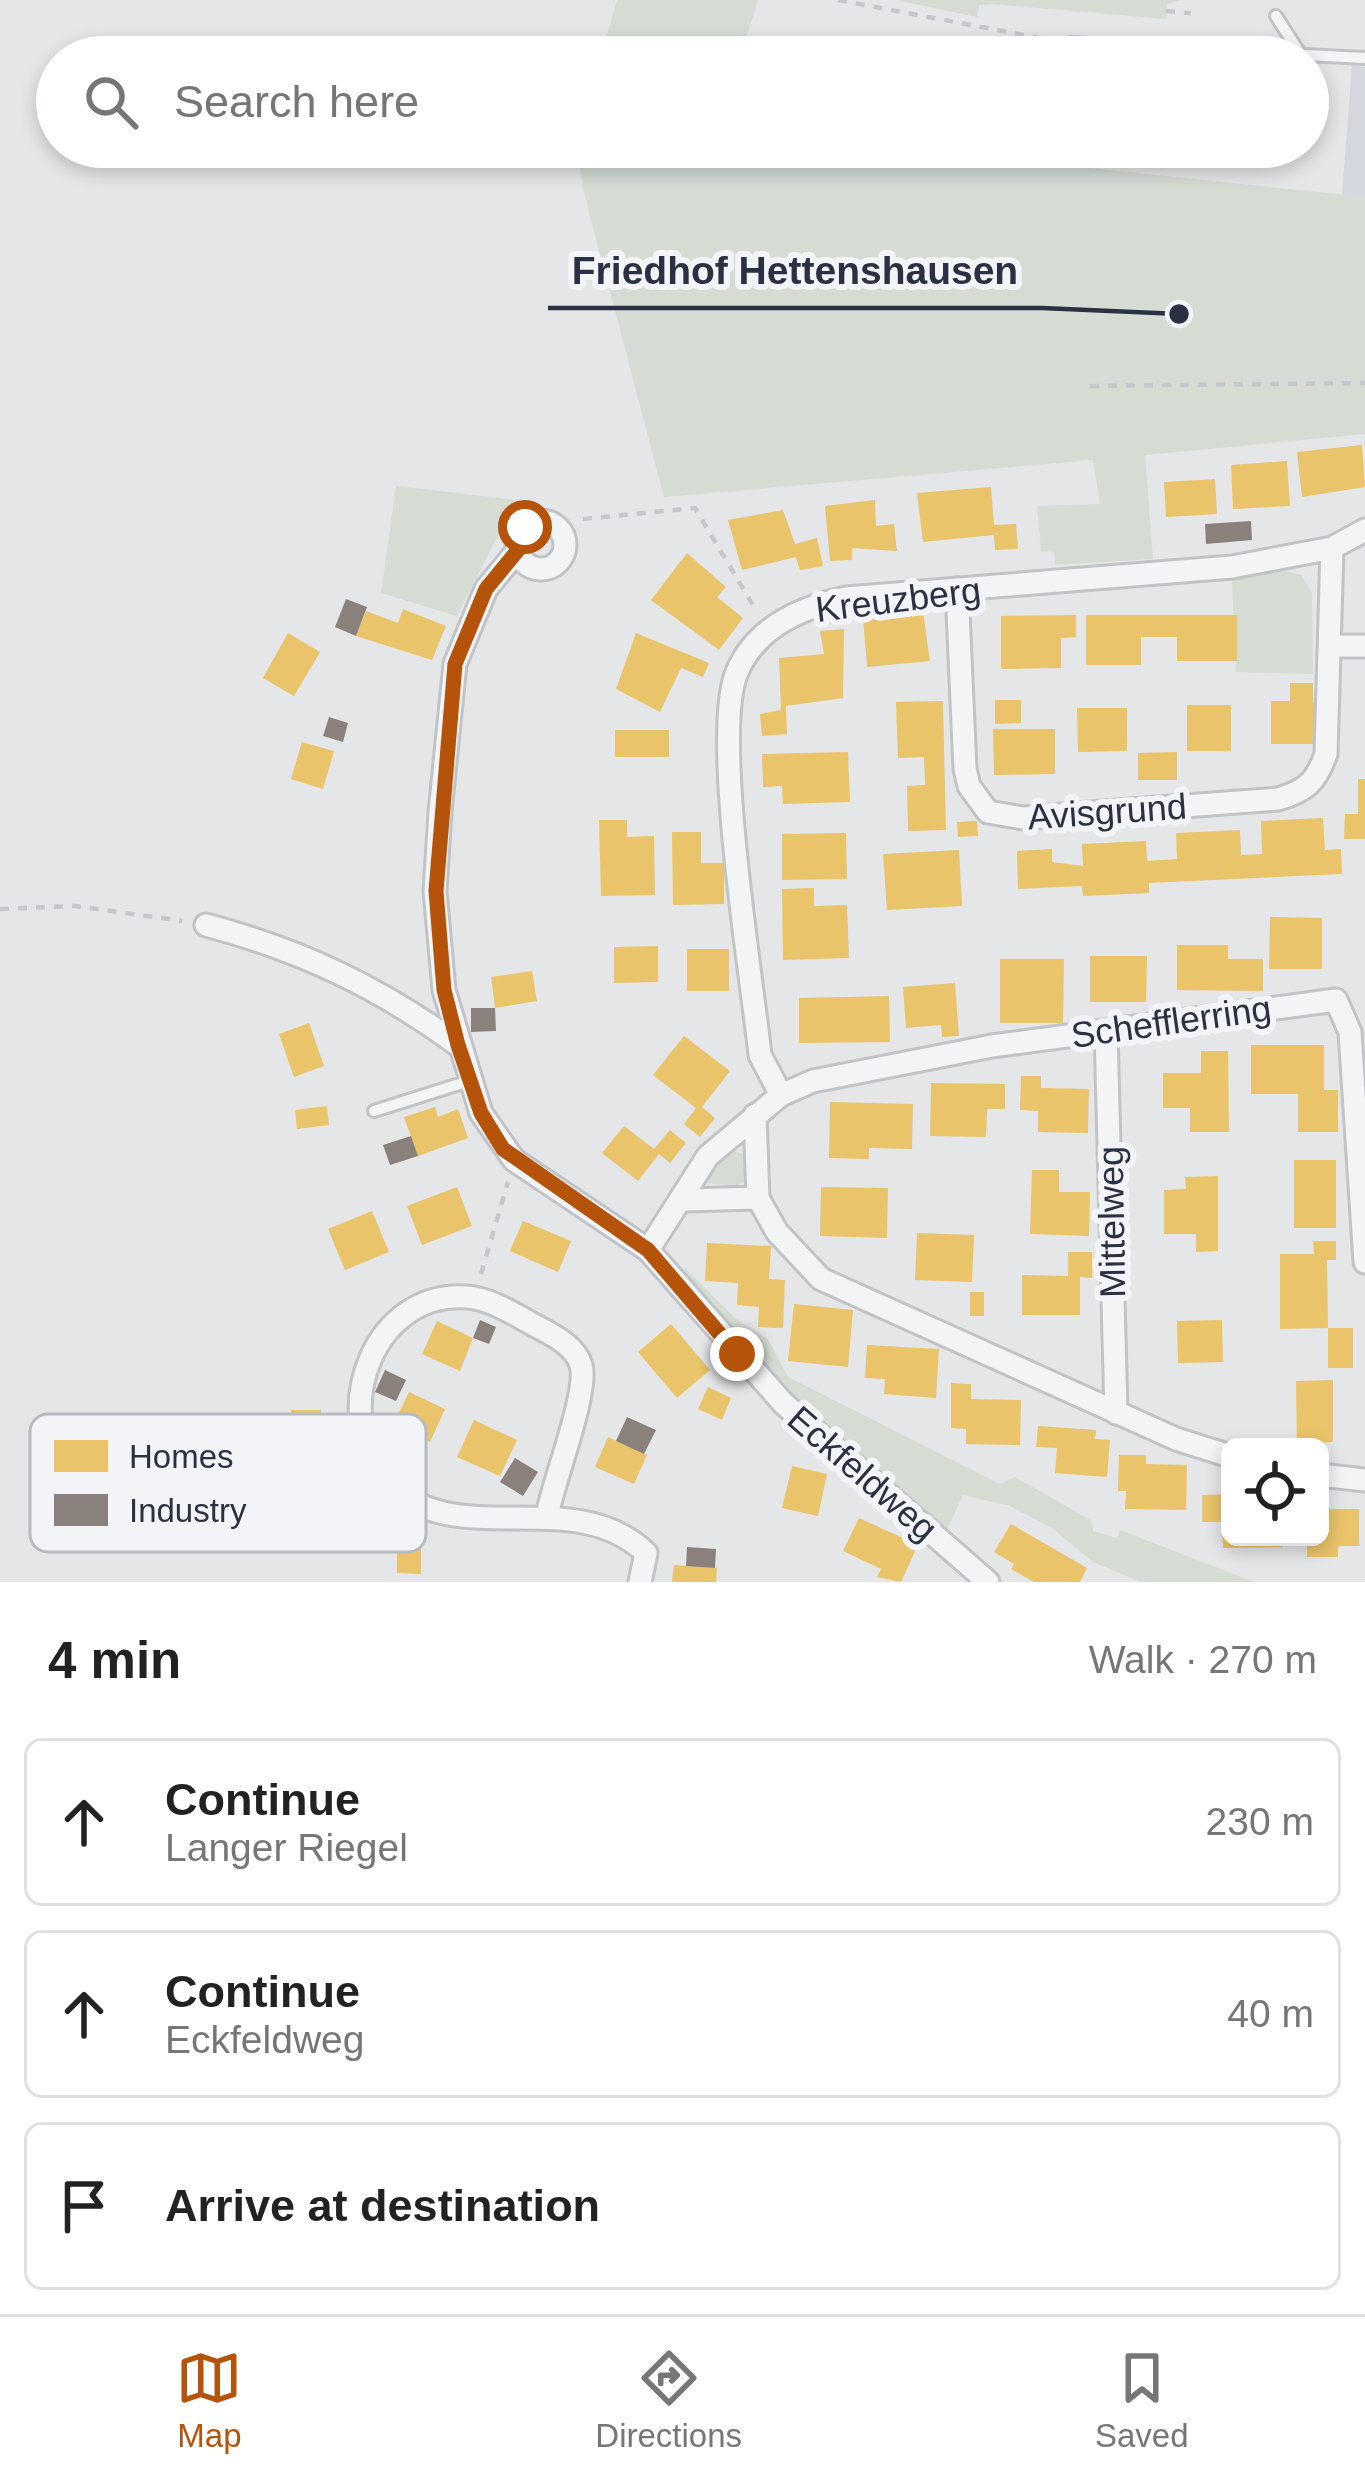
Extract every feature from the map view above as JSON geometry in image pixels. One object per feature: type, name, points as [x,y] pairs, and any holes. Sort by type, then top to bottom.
[{"type":"street","name":"Kreuzberg","points":[[781,1095],[760,1055],[728,740],[736,674],[752,646],[811,605],[1232,566],[1332,548],[1365,530]]},
{"type":"street","name":"Avisgrund","points":[[957,589],[965,769],[978,802],[1004,818],[1278,799],[1302,793],[1317,779],[1327,754],[1332,548]]},
{"type":"street","points":[[514,1160],[494,1137],[458,1045],[444,990],[436,891],[455,664],[486,589],[518,550]]},
{"type":"street","points":[[1330,646],[1365,646]]},
{"type":"street","points":[[206,925],[330,967],[393,998],[458,1045]]},
{"type":"street","name":"Schefflerring","points":[[648,1250],[708,1156],[781,1095],[848,1071],[905,1060],[1336,1000],[1350,1032],[1365,1262]]},
{"type":"street","name":"Mittelweg","points":[[1106,1031],[1116,1413]]},
{"type":"street","points":[[755,1115],[758,1198],[777,1232],[821,1280],[1116,1413],[1221,1453]]},
{"type":"street","name":"Eckfeldweg","points":[[514,1160],[648,1250],[784,1404],[988,1582]]},
{"type":"street","points":[[684,1200],[758,1198]]},
{"type":"street","points":[[360,1414],[362,1377],[388,1329],[431,1301],[474,1297],[562,1341],[582,1366],[581,1398],[564,1441],[547,1516]]},
{"type":"street","points":[[1329,1476],[1365,1480]]},
{"type":"street","points":[[426,1510],[454,1517],[547,1516],[605,1529],[644,1550],[640,1582]]},
{"type":"lane","points":[[1276,16],[1289,36]]},
{"type":"lane","points":[[1329,55],[1365,58]]},
{"type":"lane","points":[[374,1112],[469,1081]]},
{"type":"path","points":[[838,0],[1033,36]]},
{"type":"path","points":[[1166,11],[1191,13]]},
{"type":"path","points":[[1090,386],[1365,383]]},
{"type":"path","points":[[583,519],[695,508],[767,632]]},
{"type":"path","points":[[0,909],[75,906],[206,925]]},
{"type":"path","points":[[474,1297],[514,1160]]},
{"type":"shaded area","points":[[617,0],[758,0],[747,36],[607,36]]},
{"type":"shaded area","points":[[896,0],[1181,0],[1167,4],[1166,19],[992,4],[979,5],[977,17]]},
{"type":"shaded area","points":[[1352,65],[1365,67],[1365,197],[1342,195]]},
{"type":"shaded area","points":[[580,168],[1092,168],[1365,197],[1365,434],[1145,455],[1153,559],[1055,565],[1054,552],[1041,551],[1037,506],[1100,504],[1093,460],[664,497]]},
{"type":"shaded area","points":[[396,486],[516,500],[457,616],[381,593]]},
{"type":"shaded area","points":[[1287,571],[1301,575],[1312,593],[1313,674],[1236,672],[1232,578]]},
{"type":"shaded area","points":[[729,1150],[743,1154],[748,1179],[736,1186],[706,1183],[708,1171]]},
{"type":"shaded area","points":[[685,1268],[736,1319],[768,1339],[788,1377],[1000,1484],[1015,1477],[1092,1521],[1093,1531],[1117,1538],[1120,1530],[1254,1582],[1141,1582],[1093,1562],[1052,1528],[1010,1506],[963,1495],[947,1530],[778,1388],[712,1307],[689,1291]]},
{"type":"building: Homes","points":[[1362,445],[1365,487],[1302,497],[1297,452]]},
{"type":"building: Homes","points":[[1287,461],[1290,506],[1233,509],[1231,465]]},
{"type":"building: Homes","points":[[1215,479],[1217,514],[1166,517],[1164,482]]},
{"type":"building: Homes","points":[[991,487],[994,525],[1016,524],[1018,549],[995,550],[994,535],[923,542],[917,493]]},
{"type":"building: Homes","points":[[875,500],[876,526],[894,524],[897,551],[852,548],[852,560],[830,561],[825,506]]},
{"type":"building: Homes","points":[[783,510],[795,544],[817,538],[823,566],[800,570],[796,557],[742,570],[728,520]]},
{"type":"building: Homes","points":[[687,553],[726,587],[717,597],[743,618],[719,650],[651,600]]},
{"type":"building: Homes","points":[[403,609],[446,626],[432,660],[356,636],[366,611],[398,623]]},
{"type":"building: Homes","points":[[923,612],[930,661],[867,667],[863,617]]},
{"type":"building: Homes","points":[[1076,615],[1076,637],[1061,638],[1061,668],[1001,669],[1001,616]]},
{"type":"building: Homes","points":[[1086,615],[1237,615],[1237,661],[1177,661],[1177,637],[1141,637],[1141,665],[1086,665]]},
{"type":"building: Homes","points":[[844,629],[843,698],[786,706],[787,734],[762,736],[760,714],[781,710],[779,658],[824,654],[820,631]]},
{"type":"building: Homes","points":[[288,633],[320,652],[294,696],[263,678]]},
{"type":"building: Homes","points":[[636,633],[709,663],[703,677],[681,668],[660,712],[616,689]]},
{"type":"building: Homes","points":[[1290,683],[1313,683],[1313,702],[1320,702],[1319,744],[1271,744],[1271,701],[1290,701]]},
{"type":"building: Homes","points":[[995,700],[1021,700],[1021,723],[995,724]]},
{"type":"building: Homes","points":[[943,701],[946,830],[908,831],[907,786],[925,785],[924,757],[898,758],[896,702]]},
{"type":"building: Homes","points":[[1187,705],[1231,705],[1231,751],[1187,751]]},
{"type":"building: Homes","points":[[1077,708],[1127,708],[1127,751],[1078,752]]},
{"type":"building: Homes","points":[[993,729],[1055,729],[1055,774],[994,775]]},
{"type":"building: Homes","points":[[615,730],[669,730],[669,757],[615,757]]},
{"type":"building: Homes","points":[[302,742],[334,751],[323,789],[291,779]]},
{"type":"building: Homes","points":[[848,752],[850,802],[783,804],[782,786],[763,787],[762,754]]},
{"type":"building: Homes","points":[[1177,752],[1177,780],[1138,780],[1138,753]]},
{"type":"building: Homes","points":[[1358,779],[1365,779],[1365,839],[1344,839],[1345,814],[1358,814]]},
{"type":"building: Homes","points":[[1323,818],[1325,850],[1341,849],[1342,874],[1149,883],[1149,893],[1083,896],[1082,886],[1018,889],[1017,851],[1052,849],[1052,862],[1083,866],[1082,844],[1146,841],[1147,861],[1177,859],[1176,833],[1240,830],[1241,855],[1262,854],[1261,821]]},
{"type":"building: Homes","points":[[599,820],[627,820],[627,837],[654,836],[655,895],[601,896]]},
{"type":"building: Homes","points":[[977,821],[978,836],[958,837],[957,822]]},
{"type":"building: Homes","points":[[672,832],[701,832],[701,863],[724,863],[724,904],[673,905]]},
{"type":"building: Homes","points":[[846,833],[847,879],[782,880],[782,834]]},
{"type":"building: Homes","points":[[959,850],[962,906],[887,910],[883,854]]},
{"type":"building: Homes","points":[[814,888],[814,906],[847,905],[849,958],[783,960],[782,889]]},
{"type":"building: Homes","points":[[1270,917],[1322,918],[1322,969],[1269,969]]},
{"type":"building: Homes","points":[[1177,945],[1228,945],[1228,959],[1263,959],[1263,991],[1177,990]]},
{"type":"building: Homes","points":[[658,946],[658,982],[614,983],[614,947]]},
{"type":"building: Homes","points":[[687,949],[729,949],[729,991],[687,991]]},
{"type":"building: Homes","points":[[1090,956],[1147,956],[1146,1002],[1090,1002]]},
{"type":"building: Homes","points":[[1000,959],[1064,959],[1063,1023],[1000,1023]]},
{"type":"building: Homes","points":[[532,971],[537,1001],[495,1008],[491,977]]},
{"type":"building: Homes","points":[[955,983],[959,1036],[942,1037],[941,1025],[906,1028],[903,987]]},
{"type":"building: Homes","points":[[889,996],[890,1042],[799,1043],[799,998]]},
{"type":"building: Homes","points":[[309,1023],[324,1066],[294,1077],[279,1034]]},
{"type":"building: Homes","points":[[684,1036],[730,1071],[702,1107],[715,1118],[700,1137],[684,1124],[696,1108],[653,1075]]},
{"type":"building: Homes","points":[[1251,1045],[1324,1045],[1324,1090],[1338,1090],[1338,1132],[1298,1132],[1298,1094],[1251,1094]]},
{"type":"building: Homes","points":[[1201,1051],[1228,1051],[1229,1132],[1190,1132],[1190,1108],[1163,1108],[1163,1073],[1201,1073]]},
{"type":"building: Homes","points":[[1021,1076],[1041,1076],[1041,1088],[1089,1089],[1088,1133],[1038,1132],[1038,1111],[1020,1110]]},
{"type":"building: Homes","points":[[931,1083],[1005,1084],[1005,1109],[987,1109],[986,1137],[930,1136]]},
{"type":"building: Homes","points":[[830,1102],[913,1104],[912,1149],[869,1148],[869,1159],[829,1158]]},
{"type":"building: Homes","points":[[327,1106],[329,1125],[297,1129],[295,1110]]},
{"type":"building: Homes","points":[[435,1107],[438,1117],[458,1109],[468,1138],[418,1156],[404,1117]]},
{"type":"building: Homes","points":[[624,1126],[654,1149],[670,1130],[686,1143],[670,1163],[659,1154],[638,1181],[602,1153]]},
{"type":"building: Homes","points":[[1294,1160],[1336,1160],[1336,1228],[1294,1228]]},
{"type":"building: Homes","points":[[1032,1170],[1059,1170],[1059,1192],[1090,1192],[1089,1236],[1030,1234]]},
{"type":"building: Homes","points":[[1218,1176],[1218,1251],[1196,1252],[1196,1234],[1164,1234],[1164,1190],[1186,1189],[1185,1177]]},
{"type":"building: Homes","points":[[457,1187],[472,1226],[422,1245],[407,1206]]},
{"type":"building: Homes","points":[[821,1187],[888,1188],[887,1238],[820,1236]]},
{"type":"building: Homes","points":[[372,1211],[389,1252],[345,1270],[328,1229]]},
{"type":"building: Homes","points":[[523,1221],[571,1241],[558,1272],[510,1251]]},
{"type":"building: Homes","points":[[917,1233],[974,1235],[972,1282],[915,1280]]},
{"type":"building: Homes","points":[[1313,1241],[1336,1241],[1336,1260],[1327,1260],[1328,1328],[1280,1329],[1280,1254],[1314,1254]]},
{"type":"building: Homes","points":[[707,1243],[771,1246],[769,1279],[785,1280],[783,1328],[758,1327],[759,1307],[737,1305],[738,1283],[705,1281]]},
{"type":"building: Homes","points":[[1068,1252],[1092,1252],[1092,1278],[1080,1277],[1080,1315],[1022,1315],[1022,1275],[1068,1276]]},
{"type":"building: Homes","points":[[970,1292],[984,1292],[984,1316],[970,1316]]},
{"type":"building: Homes","points":[[794,1304],[853,1310],[848,1367],[788,1361]]},
{"type":"building: Homes","points":[[1222,1320],[1223,1362],[1178,1363],[1177,1321]]},
{"type":"building: Homes","points":[[437,1321],[473,1338],[460,1371],[422,1354]]},
{"type":"building: Homes","points":[[671,1324],[710,1370],[677,1398],[638,1352]]},
{"type":"building: Homes","points":[[1328,1328],[1353,1328],[1353,1368],[1328,1368]]},
{"type":"building: Homes","points":[[867,1345],[939,1349],[936,1398],[884,1394],[885,1379],[865,1378]]},
{"type":"building: Homes","points":[[1333,1380],[1333,1442],[1297,1438],[1296,1381]]},
{"type":"building: Homes","points":[[951,1383],[971,1384],[971,1399],[1021,1400],[1020,1445],[966,1444],[966,1429],[951,1428]]},
{"type":"building: Homes","points":[[708,1387],[731,1398],[722,1420],[698,1409]]},
{"type":"building: Homes","points":[[409,1392],[445,1409],[430,1442],[426,1440],[426,1414],[398,1414]]},
{"type":"building: Homes","points":[[291,1410],[321,1410],[321,1414],[291,1414]]},
{"type":"building: Homes","points":[[474,1420],[517,1440],[500,1476],[457,1457]]},
{"type":"building: Homes","points":[[1038,1426],[1096,1430],[1095,1439],[1110,1440],[1107,1477],[1055,1473],[1057,1448],[1036,1447]]},
{"type":"building: Homes","points":[[608,1437],[647,1455],[634,1484],[595,1467]]},
{"type":"building: Homes","points":[[1119,1455],[1146,1455],[1146,1464],[1187,1465],[1186,1510],[1125,1509],[1126,1491],[1118,1491]]},
{"type":"building: Homes","points":[[792,1466],[827,1474],[818,1516],[782,1508]]},
{"type":"building: Homes","points":[[1221,1494],[1221,1522],[1202,1522],[1202,1495]]},
{"type":"building: Homes","points":[[1329,1509],[1359,1509],[1359,1546],[1338,1546],[1338,1557],[1307,1557],[1307,1546],[1329,1546]]},
{"type":"building: Homes","points":[[859,1518],[918,1545],[901,1582],[877,1577],[881,1569],[843,1551]]},
{"type":"building: Homes","points":[[1011,1524],[1087,1568],[1080,1582],[1034,1582],[1011,1569],[1014,1564],[994,1552]]},
{"type":"building: Homes","points":[[1223,1546],[1283,1546],[1283,1547]]},
{"type":"building: Homes","points":[[397,1552],[421,1552],[421,1574],[397,1573]]},
{"type":"building: Homes","points":[[674,1565],[717,1568],[716,1582],[672,1582]]},
{"type":"building: Industry","points":[[1251,521],[1252,540],[1206,544],[1205,524]]},
{"type":"building: Industry","points":[[346,599],[367,607],[356,636],[335,627]]},
{"type":"building: Industry","points":[[329,717],[348,723],[343,742],[323,736]]},
{"type":"building: Industry","points":[[471,1008],[495,1008],[496,1031],[471,1032]]},
{"type":"building: Industry","points":[[411,1136],[418,1156],[390,1165],[383,1145]]},
{"type":"building: Industry","points":[[480,1320],[496,1327],[489,1344],[473,1338]]},
{"type":"building: Industry","points":[[385,1370],[406,1380],[396,1401],[375,1392]]},
{"type":"building: Industry","points":[[627,1417],[656,1430],[644,1454],[616,1441]]},
{"type":"building: Industry","points":[[515,1458],[538,1472],[523,1496],[500,1482]]},
{"type":"building: Industry","points":[[687,1547],[716,1549],[715,1568],[686,1566]]},
{"type":"place","name":"Friedhof Hettenshausen","points":[[1179,314]]},
{"type":"route","points":[[525,527],[518,550],[486,589],[455,664],[436,891],[444,990],[458,1045],[481,1113],[503,1149],[648,1250],[737,1354]]}]
